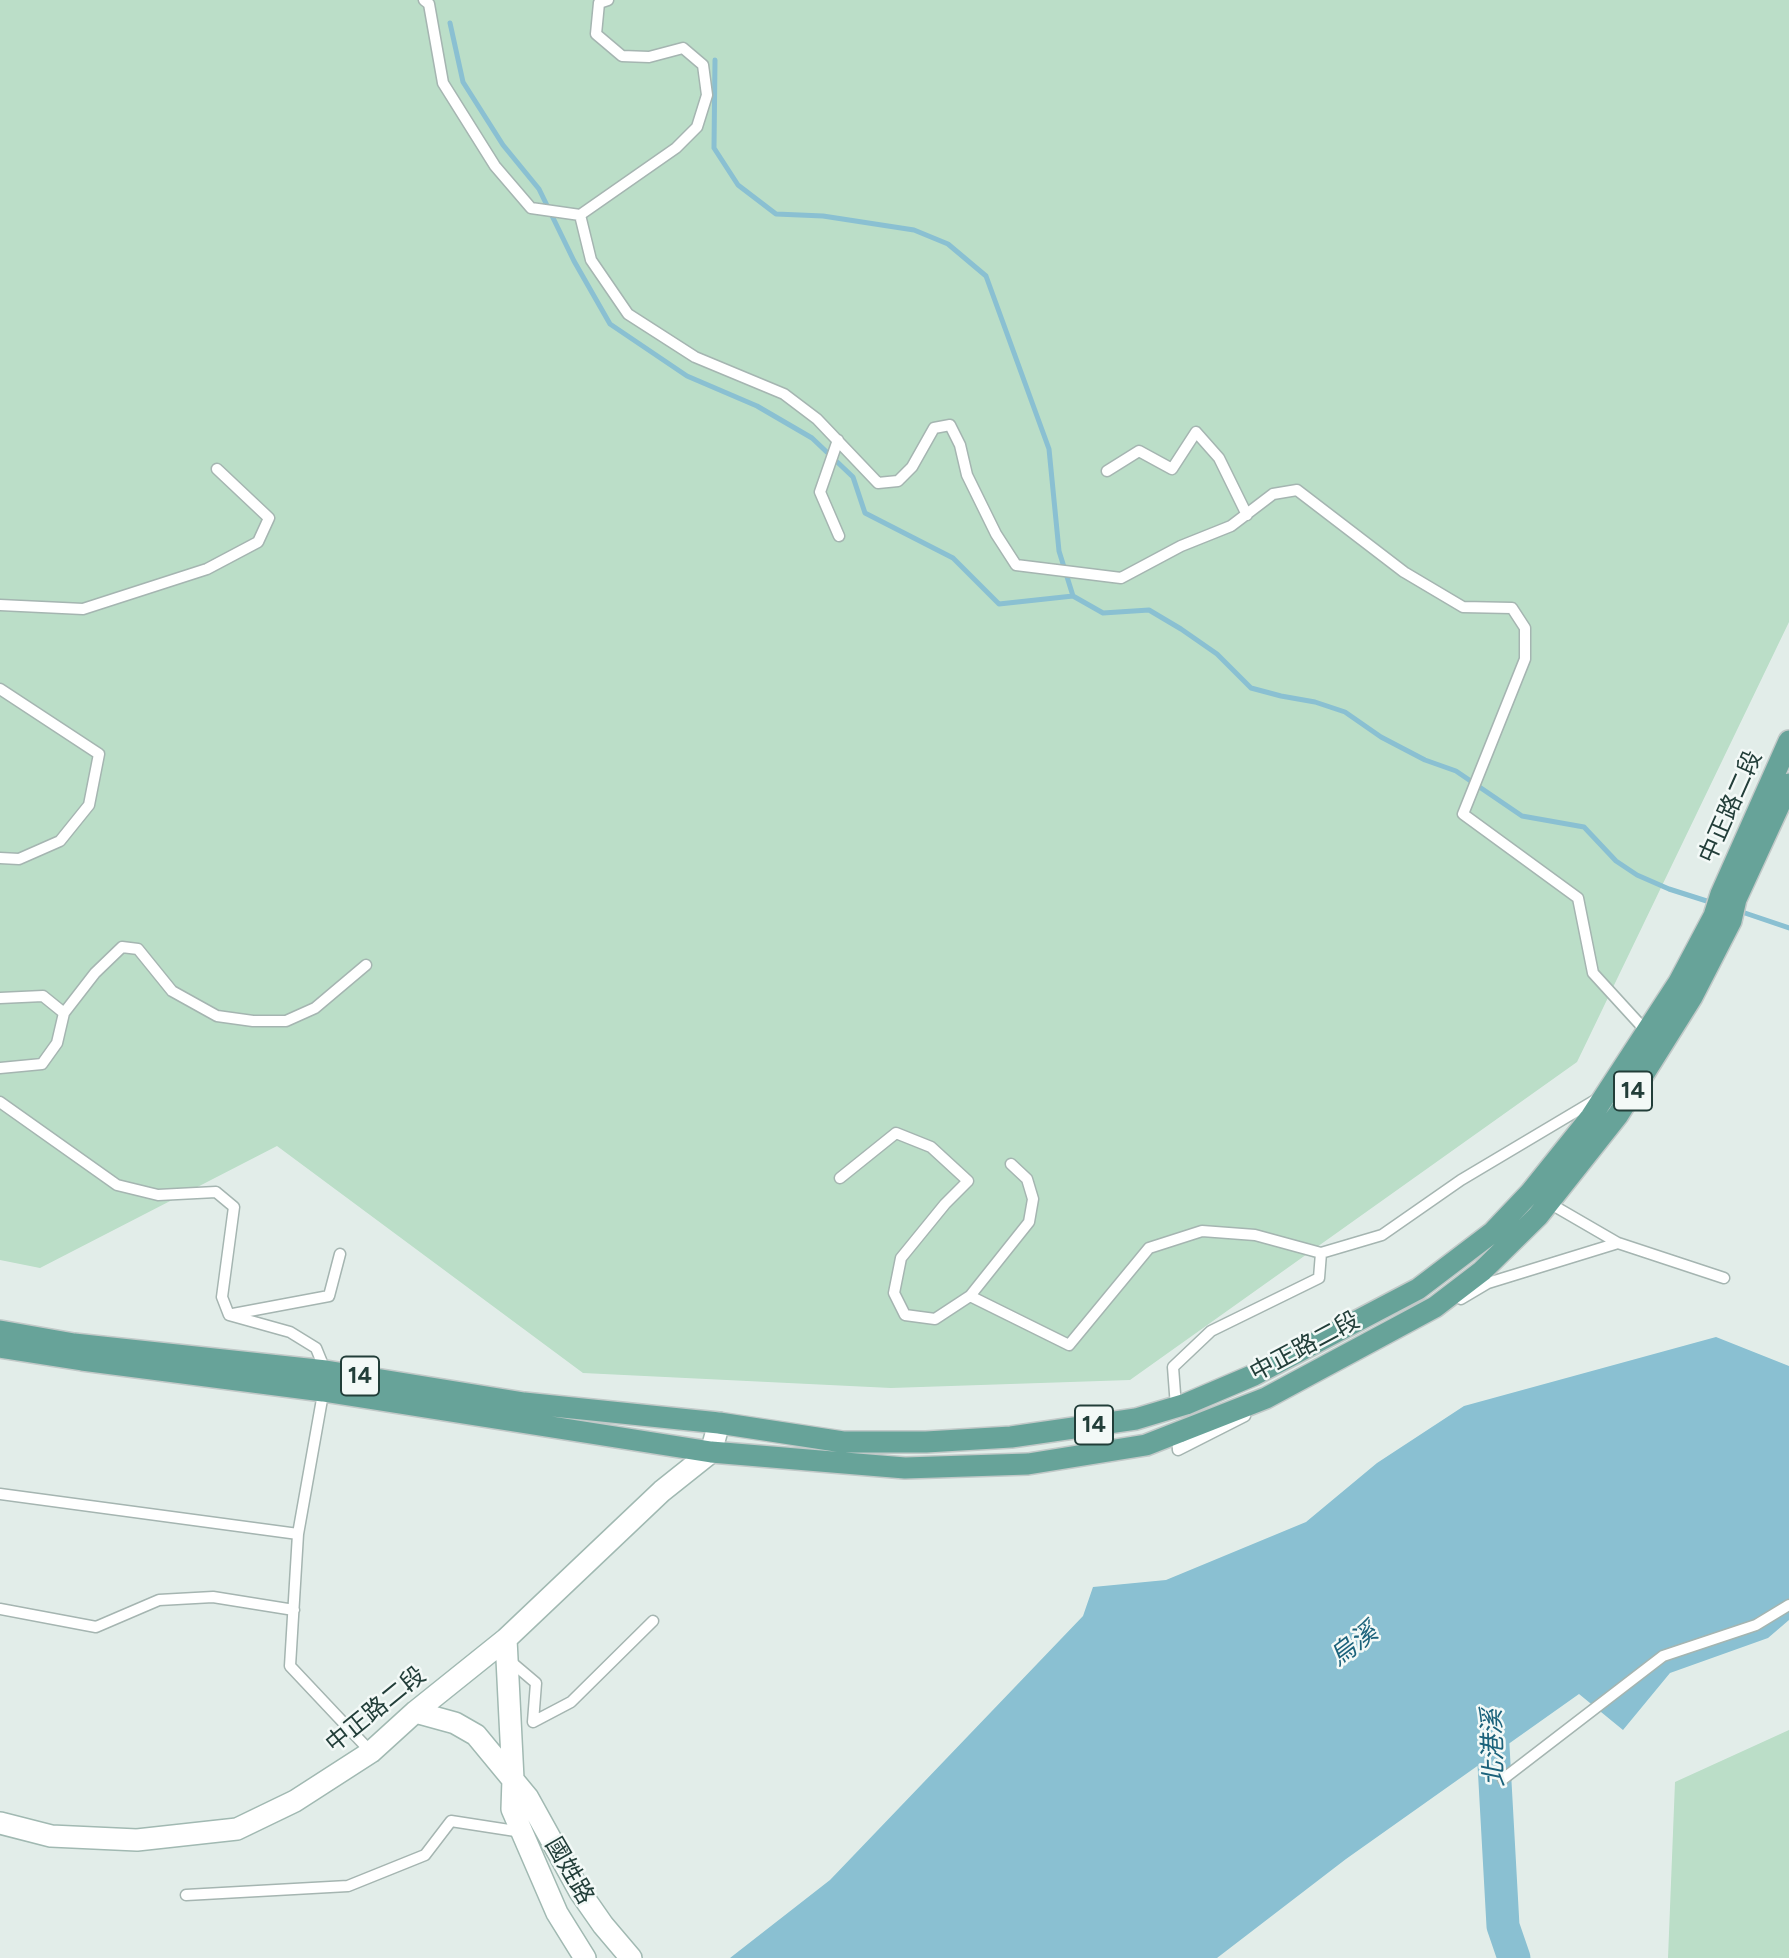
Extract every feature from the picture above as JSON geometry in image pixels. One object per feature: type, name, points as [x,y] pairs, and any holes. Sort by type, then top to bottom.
[{"type":"main road","name":"中正路二段","points":[[1728,896],[1789,741]]},
{"type":"main road","name":"中正路二段","points":[[1728,896],[1789,784]]},
{"type":"main road","name":"14","points":[[1723,919],[1728,896]]},
{"type":"main road","name":"中正路二段","points":[[0,1347],[82,1360],[325,1381],[719,1423],[842,1442],[926,1442],[1011,1437],[1136,1419],[1176,1407],[1254,1375],[1418,1289],[1493,1232],[1530,1193],[1591,1117],[1723,919]]},
{"type":"main road","name":"中正路二段","points":[[0,1331],[325,1381],[711,1452],[905,1468],[1028,1464],[1146,1445],[1266,1398],[1435,1307],[1482,1271],[1549,1202],[1618,1115],[1692,997],[1723,919]]},
{"type":"main road","points":[[711,1452],[719,1423]]},
{"type":"main road","name":"中正路二段","points":[[0,1823],[51,1836],[137,1840],[237,1829],[295,1801],[371,1752],[415,1712],[506,1649],[662,1491],[711,1452]]},
{"type":"main road","name":"國姓路","points":[[506,1649],[513,1779],[512,1809],[558,1913],[585,1958]]},
{"type":"main road","name":"國姓路","points":[[415,1712],[454,1723],[476,1735],[528,1798],[580,1892],[603,1926],[631,1958]]},
{"type":"lane","points":[[424,0],[429,4],[443,83],[495,166],[531,208],[580,215],[676,148],[697,127],[707,95],[702,65],[683,48],[649,57],[622,56],[596,34],[599,3],[608,0]]},
{"type":"lane","points":[[580,215],[591,260],[628,314],[695,357],[784,394],[817,419],[878,483],[898,481],[912,467],[934,428],[950,425],[960,445],[967,475],[996,534],[1016,565],[1121,578],[1181,546],[1231,526],[1273,494],[1297,490],[1404,572],[1463,607],[1512,608],[1525,628],[1525,659],[1464,814],[1578,898],[1592,973],[1647,1031]]},
{"type":"lane","points":[[1107,471],[1139,452],[1172,469],[1196,432],[1219,458],[1247,515]]},
{"type":"lane","points":[[837,443],[820,492],[839,536]]},
{"type":"lane","points":[[0,605],[83,609],[206,569],[258,542],[269,518],[217,469]]},
{"type":"lane","points":[[0,689],[99,754],[89,805],[60,841],[19,859],[0,858]]},
{"type":"lane","points":[[0,1068],[42,1064],[57,1043],[64,1013],[95,973],[121,947],[138,949],[172,991],[217,1016],[253,1021],[286,1021],[316,1008],[366,965]]},
{"type":"lane","points":[[0,998],[43,996],[64,1013]]},
{"type":"lane","points":[[970,1296],[1069,1345],[1149,1248],[1202,1231],[1255,1235],[1321,1253],[1382,1235],[1461,1180],[1606,1094]]},
{"type":"lane","points":[[0,1102],[117,1185],[158,1195],[216,1192],[234,1208],[222,1297],[229,1315]]},
{"type":"lane","points":[[840,1178],[896,1133],[931,1147],[968,1181],[945,1204],[901,1258],[894,1293],[905,1315],[934,1319],[970,1296],[1029,1222],[1033,1199],[1027,1179],[1011,1164]]},
{"type":"lane","points":[[1549,1202],[1618,1243],[1724,1278]]},
{"type":"lane","points":[[1177,1434],[1178,1450],[1361,1359],[1488,1283],[1618,1243]]},
{"type":"lane","points":[[1176,1407],[1173,1367],[1211,1331],[1319,1278],[1321,1253]]},
{"type":"lane","points":[[229,1315],[329,1296],[340,1254]]},
{"type":"lane","points":[[229,1315],[290,1332],[316,1348],[325,1381],[298,1534],[290,1667],[371,1752]]},
{"type":"lane","points":[[0,1494],[298,1534]]},
{"type":"lane","points":[[0,1609],[96,1627],[159,1601],[213,1597],[294,1610]]},
{"type":"lane","points":[[1503,1779],[1663,1656],[1756,1625],[1789,1605]]},
{"type":"lane","points":[[506,1649],[536,1683],[533,1722],[572,1702],[653,1621]]},
{"type":"lane","points":[[186,1895],[348,1886],[425,1855],[451,1821],[522,1832]]},
{"type":"green space","points":[[0,0],[1789,0],[1789,622],[1577,1062],[1130,1380],[891,1388],[583,1373],[277,1146],[40,1268],[0,1260]]},
{"type":"green space","points":[[1789,1730],[1789,1958],[1668,1958],[1675,1782]]},
{"type":"water","name":"烏溪","points":[[1716,1337],[1789,1366],[1789,1620],[1768,1638],[1670,1673],[1623,1730],[1579,1694],[1346,1859],[1217,1958],[730,1958],[830,1880],[1083,1616],[1093,1587],[1166,1580],[1306,1522],[1377,1463],[1464,1406]]},
{"type":"waterway","points":[[450,23],[463,82],[503,145],[539,189],[574,261],[610,324],[687,376],[757,406],[812,438],[853,477],[865,513],[953,558],[999,604],[1073,596],[1103,613],[1149,610],[1217,654],[1251,688],[1315,702],[1345,712],[1381,737],[1425,760],[1456,771],[1522,816],[1584,827],[1616,861],[1637,875],[1713,903]]},
{"type":"waterway","points":[[715,60],[714,148],[738,185],[776,214],[823,216],[914,230],[948,244],[986,276],[1049,449],[1059,551],[1073,596]]},
{"type":"waterway","points":[[1739,911],[1789,928]]},
{"type":"waterway","name":"北港溪","points":[[1491,1710],[1503,1926],[1514,1958]]}]
